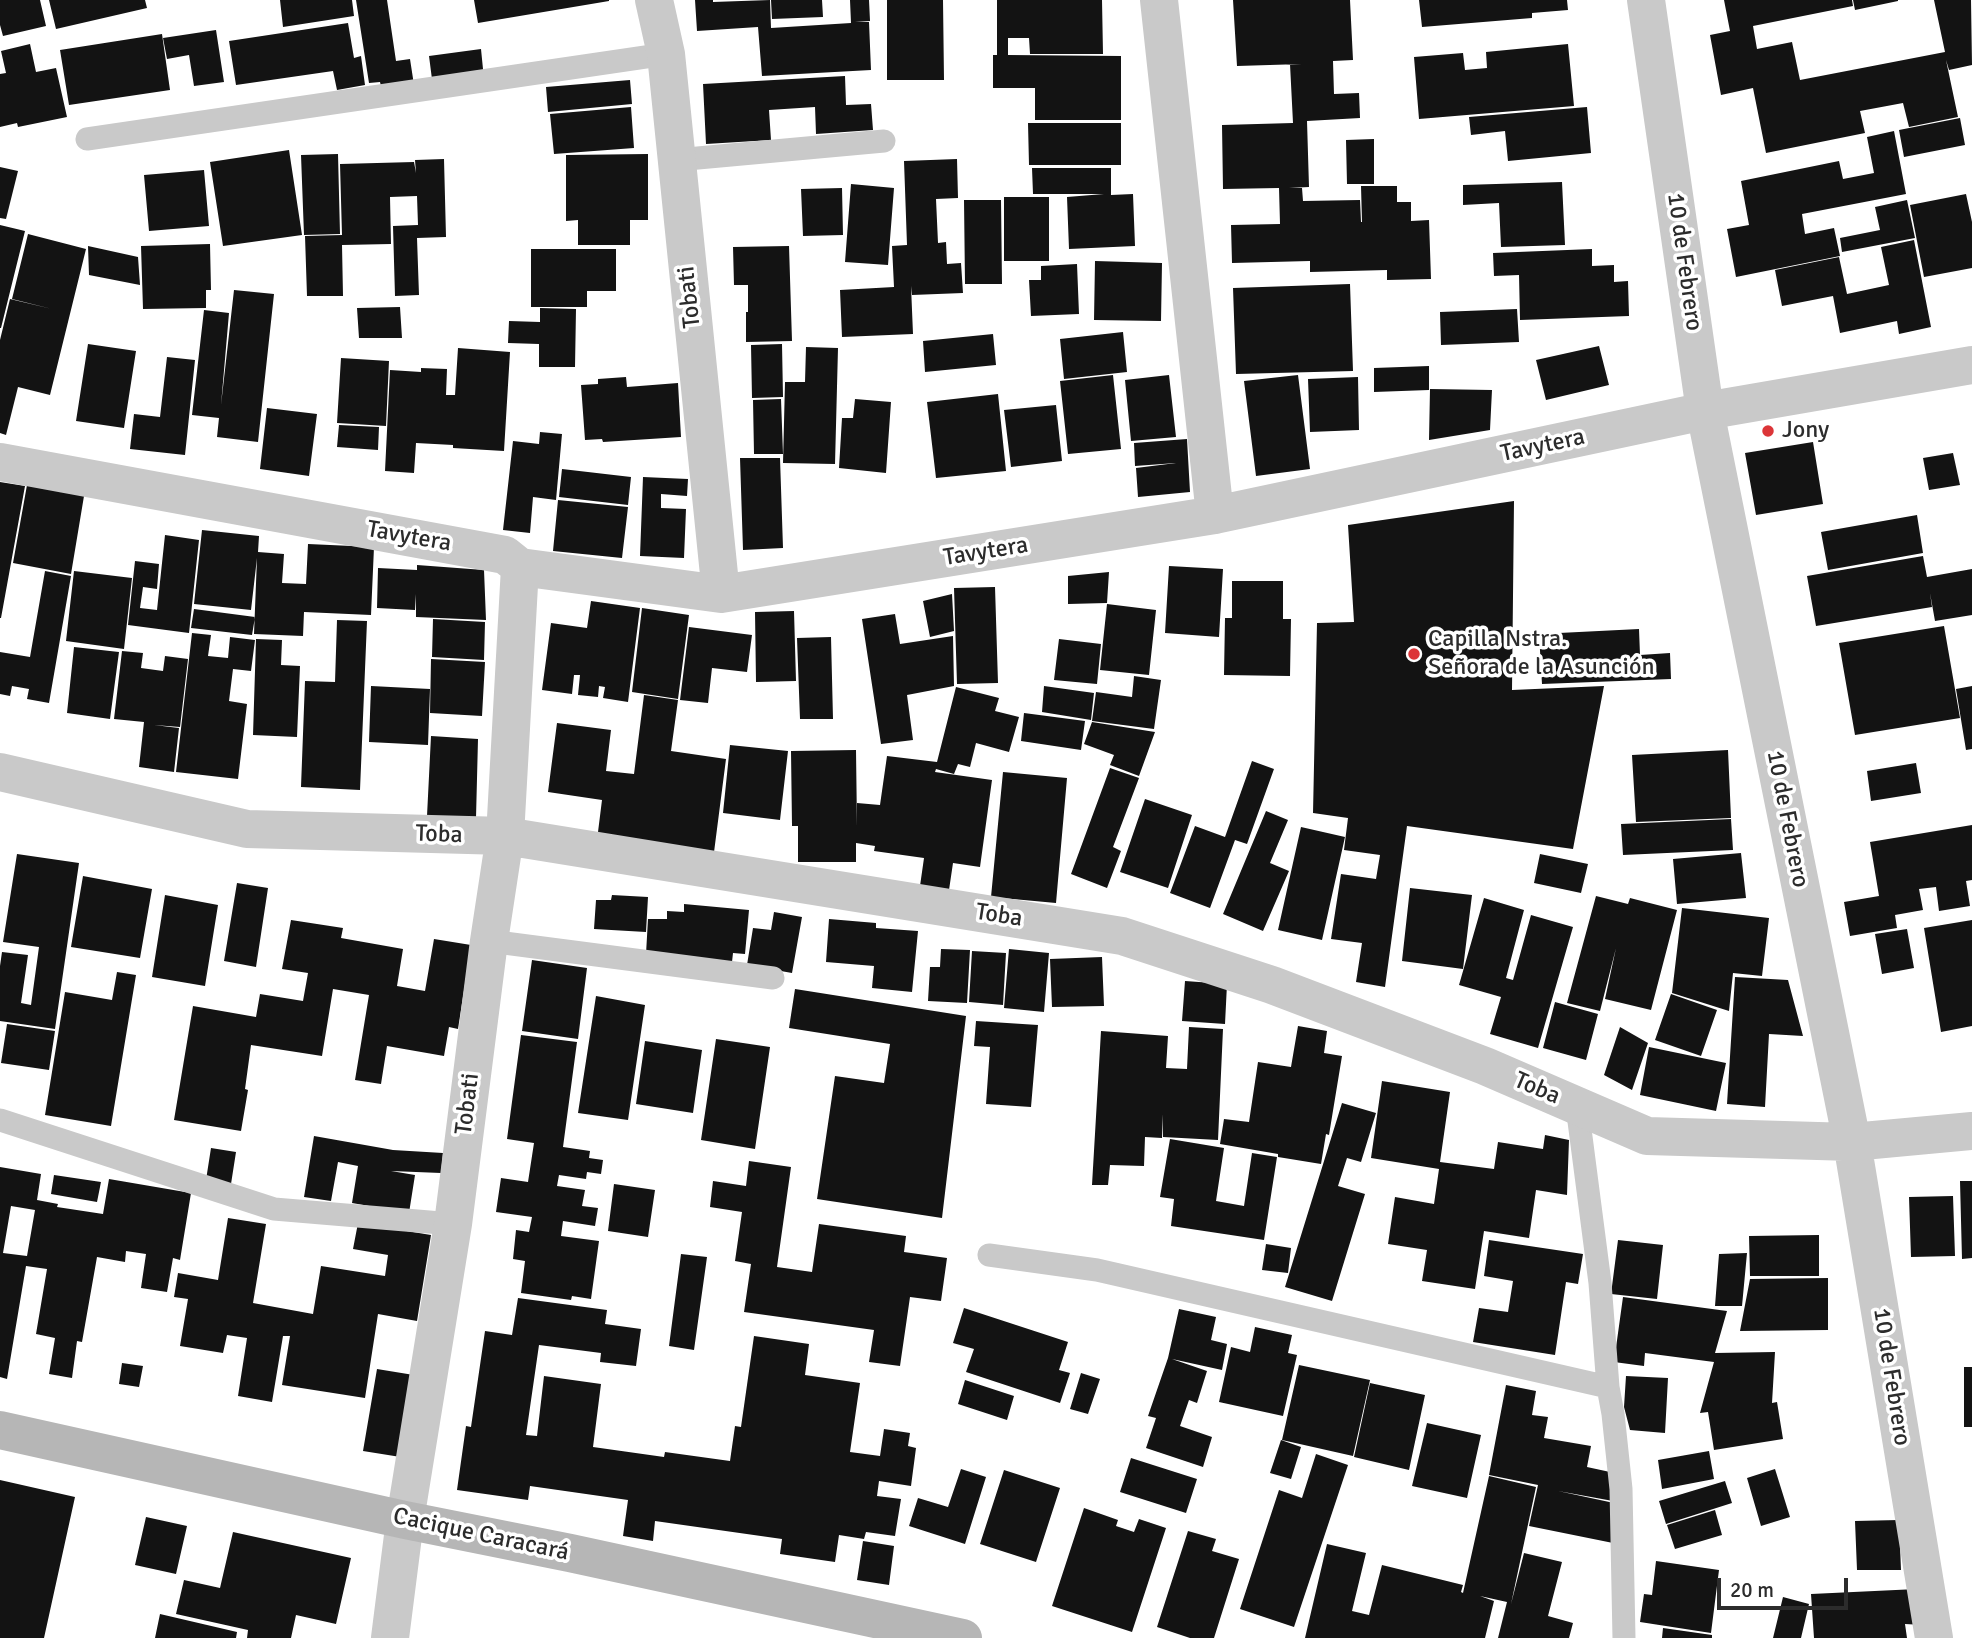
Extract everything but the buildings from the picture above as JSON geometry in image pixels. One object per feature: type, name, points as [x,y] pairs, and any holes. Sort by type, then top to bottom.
[{"type":"street","name":"Tobati","points":[[654,0],[666,54],[721,594]]},
{"type":"street","points":[[1159,0],[1215,516]]},
{"type":"street","name":"10 de Febrero","points":[[1646,0],[1705,411],[1852,1142],[1934,1638]]},
{"type":"street","name":"Tavytera","points":[[0,463],[505,555],[520,567],[721,594],[1215,516],[1705,411],[1972,365]]},
{"type":"street","name":"Tobati","points":[[390,1638],[405,1520],[453,1224],[505,836],[520,567]]},
{"type":"street","name":"Toba","points":[[0,772],[247,829],[505,836],[1122,936],[1272,985],[1485,1066],[1647,1136],[1852,1142],[1972,1131]]},
{"type":"street","name":"Cacique Caracará","points":[[0,1430],[405,1520],[963,1638]]},
{"type":"lane","points":[[86,139],[666,54]]},
{"type":"lane","points":[[676,160],[884,141]]},
{"type":"lane","points":[[489,940],[773,978]]},
{"type":"lane","points":[[1577,1106],[1601,1283],[1608,1387],[1621,1489],[1624,1638]]},
{"type":"lane","points":[[0,1120],[274,1209],[453,1224]]},
{"type":"lane","points":[[989,1255],[1097,1270],[1608,1387]]},
{"type":"place","name":"Jony","points":[[1768,431]]},
{"type":"place","name":"Capilla Nstra. Señora de la Asunción","points":[[1414,654]]}]
